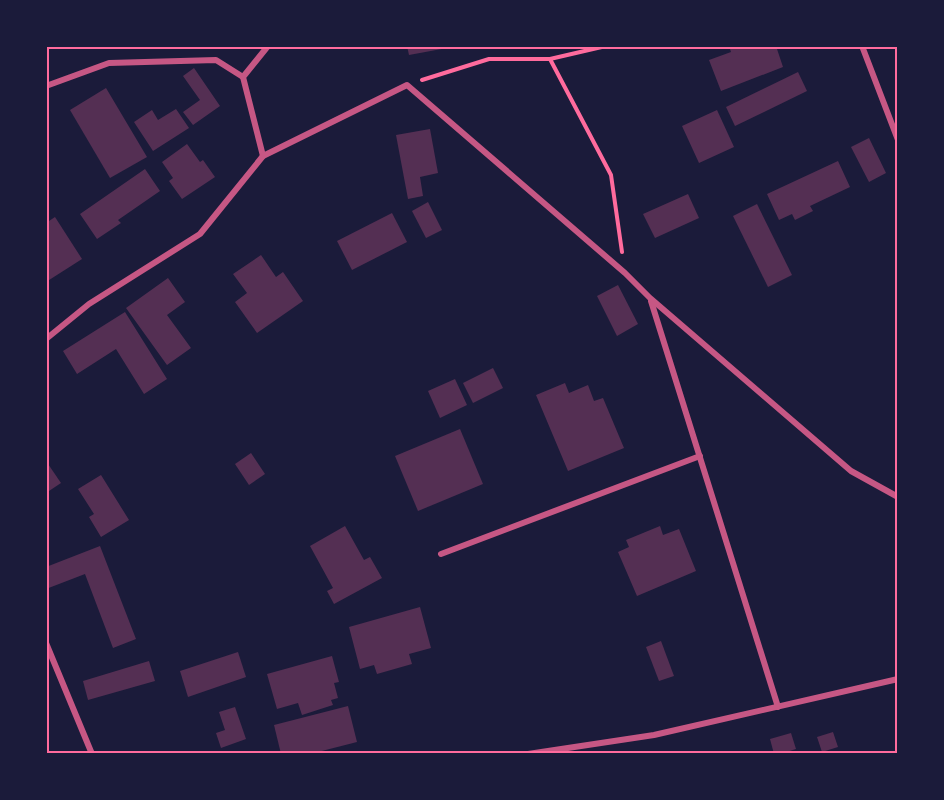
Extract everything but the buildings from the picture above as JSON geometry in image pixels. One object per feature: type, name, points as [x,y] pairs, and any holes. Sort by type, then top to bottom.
[{"type":"street","points":[[243,77],[268,46]]},
{"type":"street","points":[[862,46],[897,140]]},
{"type":"street","points":[[46,86],[109,63],[216,60],[243,77],[263,156]]},
{"type":"street","points":[[46,339],[89,304],[200,234],[263,156],[407,85],[851,471],[897,497]]},
{"type":"street","points":[[650,298],[778,707]]},
{"type":"street","points":[[441,554],[700,456]]},
{"type":"street","points":[[46,643],[92,753]]},
{"type":"street","points":[[528,753],[654,735],[897,679]]},
{"type":"path","points":[[407,85],[489,59],[550,59],[606,46]]},
{"type":"path","points":[[550,59],[611,175],[625,273]]}]
